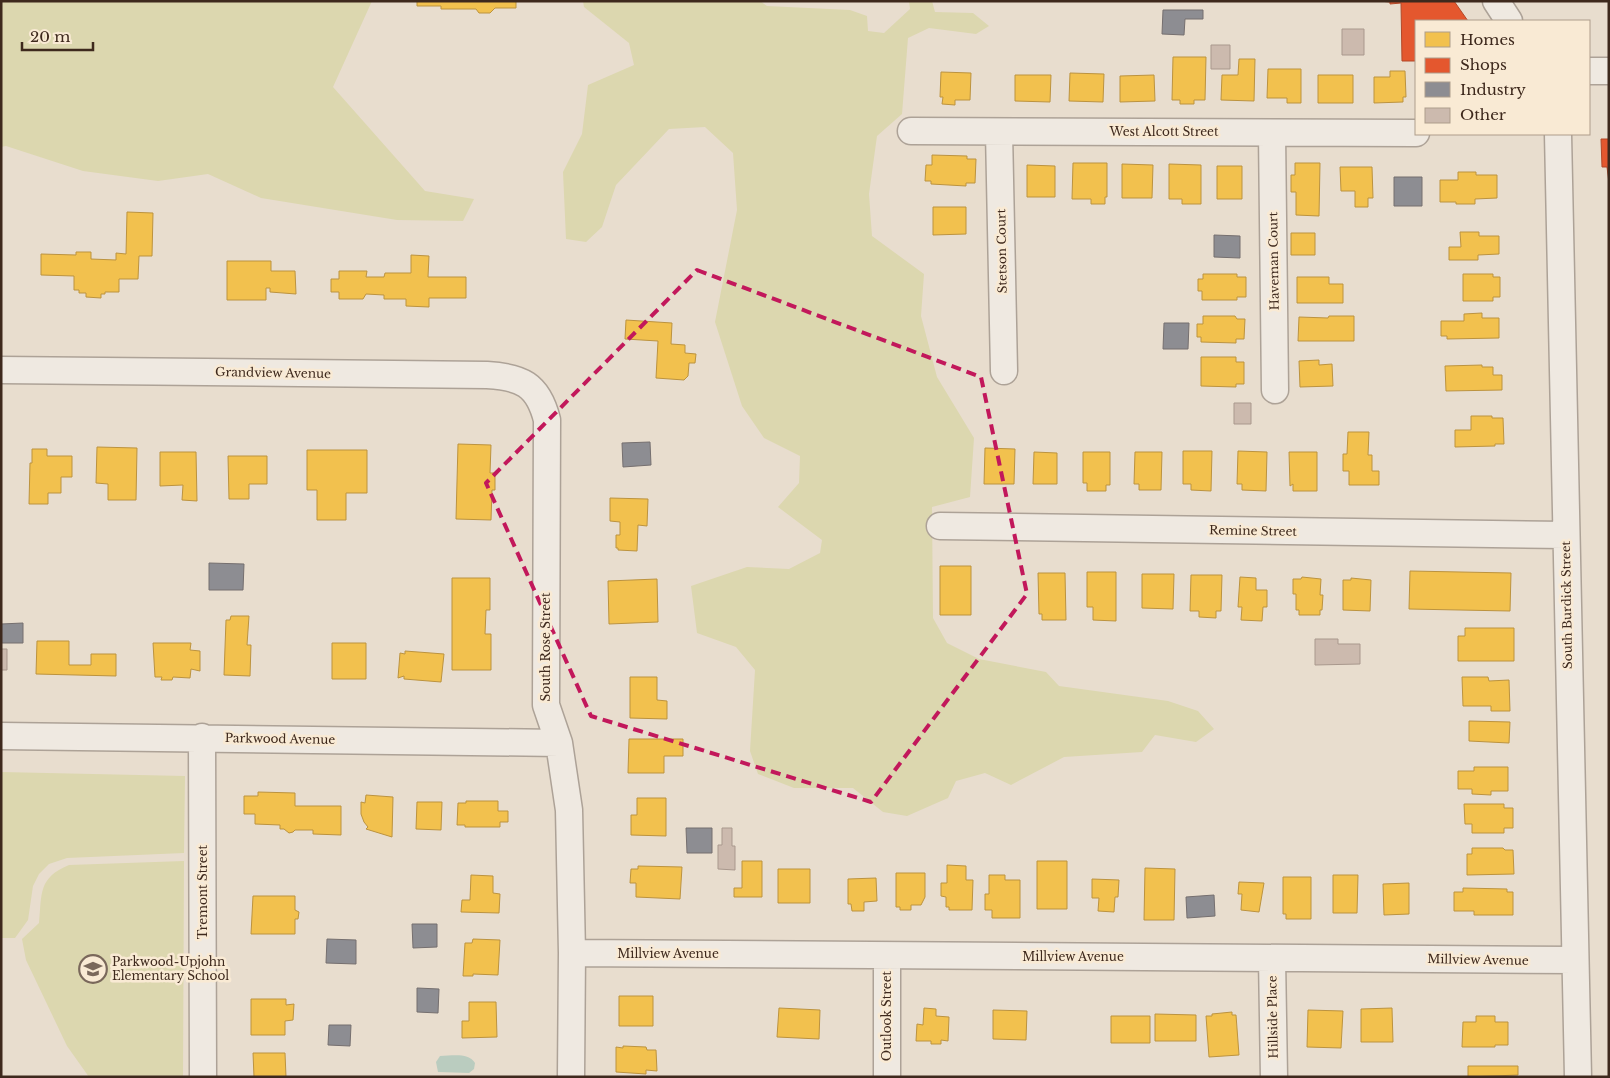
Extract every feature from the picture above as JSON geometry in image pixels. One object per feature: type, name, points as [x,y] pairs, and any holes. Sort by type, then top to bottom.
[{"type":"street","points":[[1496,1],[1508,20]]},
{"type":"street","points":[[1590,71],[1609,71]]},
{"type":"street","name":"West Alcott Street","points":[[911,131],[1415,133]]},
{"type":"street","name":"Stetson Court","points":[[999,132],[1004,371]]},
{"type":"street","name":"Haveman Court","points":[[1272,133],[1275,390]]},
{"type":"street","name":"South Burdick Street","points":[[1558,135],[1565,535],[1578,1077]]},
{"type":"street","name":"Grandview Avenue","points":[[1,370],[486,374],[513,377],[528,386],[537,396]]},
{"type":"street","name":"South Rose Street","points":[[537,396],[544,406],[547,420],[546,705],[559,743],[568,810],[572,953],[571,1077]]},
{"type":"street","name":"Remine Street","points":[[940,526],[1565,535]]},
{"type":"street","name":"Parkwood Avenue","points":[[1,736],[559,743]]},
{"type":"street","name":"Tremont Street","points":[[202,738],[203,1077]]},
{"type":"street","name":"Millview Avenue","points":[[572,953],[1575,960]]},
{"type":"street","name":"Outlook Street","points":[[886,1077],[887,956]]},
{"type":"street","name":"Hillside Place","points":[[1272,958],[1274,1077]]},
{"type":"highlighted area","points":[[697,270],[981,377],[1027,594],[871,802],[591,716],[486,483]]},
{"type":"shaded area","points":[[1,1],[372,1],[333,87],[425,191],[474,199],[463,221],[397,220],[261,198],[208,174],[158,181],[83,171],[6,146],[1,147]]},
{"type":"shaded area","points":[[583,1],[760,1],[767,6],[850,10],[867,16],[868,31],[884,33],[910,9],[909,1],[932,1],[935,12],[973,13],[989,26],[976,34],[929,28],[908,38],[902,114],[877,136],[869,194],[872,236],[924,274],[921,316],[937,377],[974,438],[970,497],[932,507],[933,618],[947,643],[979,659],[1046,672],[1059,686],[1168,701],[1198,711],[1214,729],[1196,742],[1155,735],[1142,752],[1064,757],[1011,785],[985,773],[956,781],[948,798],[907,816],[883,812],[853,788],[794,788],[758,774],[750,751],[755,670],[736,647],[697,633],[691,586],[747,567],[789,569],[820,553],[822,540],[778,507],[799,483],[800,456],[764,438],[742,406],[715,322],[737,210],[733,153],[705,127],[669,129],[616,185],[602,227],[586,242],[566,239],[563,172],[582,134],[588,85],[634,65],[629,43],[584,7]]},
{"type":"shaded area","points":[[1,772],[185,776],[184,853],[67,858],[49,864],[39,874],[33,886],[28,920],[15,938],[1,938]]},
{"type":"shaded area","points":[[184,861],[183,1077],[89,1077],[67,1046],[26,960],[22,939],[39,923],[42,895],[47,881],[52,875],[69,865]]},
{"type":"shaded area","points":[[459,1055],[468,1057],[475,1063],[474,1069],[469,1073],[438,1072],[436,1062],[440,1056]]},
{"type":"building: Homes","points":[[417,1],[516,1],[516,8],[495,8],[490,13],[479,13],[476,9],[441,9],[441,6],[417,6]]},
{"type":"building: Homes","points":[[1173,57],[1206,57],[1205,100],[1194,100],[1194,104],[1180,104],[1180,100],[1172,100]]},
{"type":"building: Homes","points":[[1239,59],[1255,59],[1254,101],[1221,100],[1222,75],[1238,75]]},
{"type":"building: Homes","points":[[1268,69],[1301,69],[1301,103],[1287,103],[1287,98],[1267,98]]},
{"type":"building: Homes","points":[[1390,71],[1405,71],[1406,97],[1403,97],[1403,102],[1374,103],[1374,77],[1390,77]]},
{"type":"building: Homes","points":[[941,72],[971,73],[970,100],[955,100],[955,105],[942,104],[943,97],[940,97]]},
{"type":"building: Homes","points":[[1070,73],[1104,74],[1103,102],[1069,101]]},
{"type":"building: Homes","points":[[1015,75],[1051,75],[1050,102],[1015,101]]},
{"type":"building: Homes","points":[[1154,75],[1155,101],[1120,102],[1120,76]]},
{"type":"building: Homes","points":[[1318,75],[1353,75],[1353,103],[1318,103]]},
{"type":"building: Homes","points":[[932,155],[967,156],[967,159],[976,159],[975,183],[966,183],[966,186],[931,184],[931,181],[925,181],[926,165],[932,165]]},
{"type":"building: Homes","points":[[1073,163],[1107,163],[1107,197],[1105,197],[1105,204],[1091,204],[1091,199],[1072,199]]},
{"type":"building: Homes","points":[[1295,163],[1320,163],[1319,216],[1296,215],[1296,192],[1291,192],[1291,175],[1295,175]]},
{"type":"building: Homes","points":[[1122,164],[1153,165],[1152,198],[1122,198]]},
{"type":"building: Homes","points":[[1169,164],[1201,165],[1201,204],[1182,204],[1182,199],[1169,199]]},
{"type":"building: Homes","points":[[1027,165],[1055,166],[1055,197],[1027,197]]},
{"type":"building: Homes","points":[[1217,166],[1242,166],[1242,199],[1217,199]]},
{"type":"building: Homes","points":[[1340,167],[1372,167],[1373,198],[1368,198],[1368,207],[1355,207],[1355,191],[1341,191]]},
{"type":"building: Homes","points":[[1458,172],[1476,172],[1476,175],[1497,175],[1497,198],[1475,199],[1475,204],[1440,202],[1440,180],[1458,180]]},
{"type":"building: Homes","points":[[933,207],[966,207],[966,234],[933,235]]},
{"type":"building: Homes","points":[[127,212],[153,213],[152,256],[139,256],[138,279],[119,279],[119,292],[105,292],[105,294],[101,294],[101,298],[86,297],[86,293],[79,293],[79,290],[74,290],[74,276],[41,275],[41,254],[76,255],[76,252],[91,252],[91,259],[116,260],[116,253],[126,254]]},
{"type":"building: Homes","points":[[1460,232],[1479,232],[1479,236],[1499,236],[1499,254],[1478,255],[1478,260],[1449,260],[1449,247],[1461,247]]},
{"type":"building: Homes","points":[[1291,233],[1315,233],[1315,255],[1291,255]]},
{"type":"building: Homes","points":[[411,255],[429,256],[428,277],[466,277],[466,298],[429,298],[429,307],[406,306],[406,299],[384,299],[384,295],[366,294],[363,299],[339,299],[339,292],[331,292],[331,279],[339,279],[339,271],[367,271],[366,277],[384,277],[385,273],[411,273]]},
{"type":"building: Homes","points":[[227,261],[271,261],[271,271],[295,271],[296,294],[270,292],[270,288],[266,288],[266,300],[227,300]]},
{"type":"building: Homes","points":[[1203,274],[1237,274],[1237,277],[1246,277],[1246,297],[1237,297],[1237,300],[1202,300],[1202,291],[1198,291],[1198,279],[1203,279]]},
{"type":"building: Homes","points":[[1463,274],[1493,274],[1493,277],[1500,277],[1500,297],[1493,297],[1493,301],[1463,301]]},
{"type":"building: Homes","points":[[1297,277],[1329,277],[1329,284],[1343,284],[1343,303],[1297,303]]},
{"type":"building: Homes","points":[[1482,313],[1482,318],[1499,318],[1499,338],[1447,339],[1447,336],[1441,336],[1441,321],[1464,321],[1464,314]]},
{"type":"building: Homes","points":[[1203,316],[1235,316],[1237,319],[1245,319],[1244,339],[1236,339],[1236,343],[1201,342],[1201,337],[1197,337],[1197,324],[1203,324]]},
{"type":"building: Homes","points":[[1329,316],[1354,316],[1354,341],[1298,341],[1299,317],[1328,318]]},
{"type":"building: Homes","points":[[626,320],[672,323],[671,344],[685,345],[685,353],[696,354],[695,363],[689,363],[688,376],[684,380],[656,378],[658,341],[625,339]]},
{"type":"building: Homes","points":[[1201,357],[1236,357],[1236,362],[1244,362],[1244,384],[1236,384],[1236,387],[1201,386]]},
{"type":"building: Homes","points":[[1319,360],[1319,365],[1332,364],[1333,386],[1300,387],[1299,361]]},
{"type":"building: Homes","points":[[1482,365],[1482,367],[1493,367],[1493,375],[1502,375],[1502,390],[1446,391],[1445,366]]},
{"type":"building: Homes","points":[[1471,416],[1503,418],[1504,444],[1455,447],[1455,430],[1471,430]]},
{"type":"building: Homes","points":[[1348,432],[1369,432],[1368,455],[1372,455],[1372,471],[1379,471],[1379,485],[1349,485],[1349,471],[1343,471],[1343,454],[1347,454]]},
{"type":"building: Homes","points":[[458,444],[491,445],[490,473],[495,473],[495,490],[492,490],[491,520],[456,519]]},
{"type":"building: Homes","points":[[97,447],[137,448],[136,500],[108,500],[108,484],[96,483]]},
{"type":"building: Homes","points":[[985,448],[1015,449],[1014,484],[984,484]]},
{"type":"building: Homes","points":[[32,449],[47,449],[47,456],[72,456],[72,477],[61,477],[61,493],[48,493],[48,504],[29,504]]},
{"type":"building: Homes","points":[[307,450],[367,450],[367,493],[346,493],[346,520],[317,520],[317,490],[307,490]]},
{"type":"building: Homes","points":[[1183,451],[1212,451],[1211,491],[1191,490],[1191,484],[1183,484]]},
{"type":"building: Homes","points":[[1238,451],[1267,452],[1266,491],[1242,490],[1242,484],[1237,484]]},
{"type":"building: Homes","points":[[160,452],[196,452],[197,501],[182,500],[183,485],[160,486]]},
{"type":"building: Homes","points":[[1034,452],[1057,453],[1057,484],[1033,484]]},
{"type":"building: Homes","points":[[1083,452],[1110,452],[1110,485],[1106,485],[1106,491],[1087,491],[1087,483],[1083,483]]},
{"type":"building: Homes","points":[[1135,452],[1162,452],[1161,490],[1139,490],[1139,484],[1134,484]]},
{"type":"building: Homes","points":[[1289,452],[1317,452],[1317,491],[1293,491],[1293,484],[1290,486]]},
{"type":"building: Homes","points":[[228,456],[267,456],[267,484],[249,484],[249,499],[229,499]]},
{"type":"building: Homes","points":[[610,498],[648,499],[647,526],[638,525],[637,551],[618,550],[616,548],[616,535],[620,535],[620,522],[610,521]]},
{"type":"building: Homes","points":[[940,566],[971,566],[971,615],[940,615]]},
{"type":"building: Homes","points":[[1410,571],[1511,573],[1510,611],[1409,609]]},
{"type":"building: Homes","points":[[1087,572],[1116,572],[1116,621],[1093,620],[1093,607],[1087,607]]},
{"type":"building: Homes","points":[[1038,573],[1065,573],[1066,620],[1042,620],[1042,614],[1039,614]]},
{"type":"building: Homes","points":[[1142,574],[1174,574],[1173,609],[1142,608]]},
{"type":"building: Homes","points":[[1191,575],[1222,575],[1221,611],[1216,611],[1216,618],[1199,617],[1199,611],[1190,611]]},
{"type":"building: Homes","points":[[1240,577],[1256,578],[1256,590],[1267,590],[1267,607],[1263,607],[1262,621],[1241,620],[1242,607],[1238,607]]},
{"type":"building: Homes","points":[[1302,577],[1321,579],[1320,595],[1323,595],[1320,615],[1299,615],[1299,610],[1296,610],[1296,594],[1293,594],[1293,579],[1301,579]]},
{"type":"building: Homes","points":[[452,578],[490,578],[490,610],[486,610],[485,634],[491,634],[491,670],[452,670]]},
{"type":"building: Homes","points":[[1351,578],[1371,580],[1370,611],[1343,610],[1343,580],[1351,580]]},
{"type":"building: Homes","points":[[657,579],[658,622],[609,624],[608,581]]},
{"type":"building: Homes","points":[[231,616],[249,616],[247,645],[251,645],[250,676],[224,675],[226,620],[230,620]]},
{"type":"building: Homes","points":[[1465,628],[1514,628],[1514,661],[1458,661],[1458,636],[1465,636]]},
{"type":"building: Homes","points":[[37,641],[69,641],[69,665],[91,665],[91,654],[116,654],[116,676],[36,674]]},
{"type":"building: Homes","points":[[153,643],[191,643],[190,650],[200,651],[200,671],[191,669],[190,678],[173,677],[172,680],[161,680],[162,677],[155,677]]},
{"type":"building: Homes","points":[[332,643],[366,643],[366,679],[332,679]]},
{"type":"building: Homes","points":[[405,651],[444,654],[441,682],[404,679],[404,676],[398,678],[400,653],[405,654]]},
{"type":"building: Homes","points":[[630,677],[657,677],[657,700],[667,701],[667,719],[630,718]]},
{"type":"building: Homes","points":[[1462,677],[1488,677],[1489,681],[1509,680],[1510,711],[1491,711],[1491,706],[1463,706]]},
{"type":"building: Homes","points":[[1469,721],[1510,722],[1509,743],[1469,741]]},
{"type":"building: Homes","points":[[629,739],[683,739],[683,756],[664,756],[664,773],[628,773]]},
{"type":"building: Homes","points":[[1474,767],[1508,767],[1508,791],[1491,791],[1491,795],[1472,794],[1472,789],[1458,789],[1458,771],[1474,771]]},
{"type":"building: Homes","points":[[258,792],[295,793],[295,806],[341,806],[341,835],[313,834],[313,830],[295,830],[289,833],[284,829],[280,829],[280,825],[255,824],[255,814],[244,814],[244,796],[258,796]]},
{"type":"building: Homes","points":[[366,795],[393,797],[392,837],[366,829],[368,827],[361,814],[361,802],[365,803]]},
{"type":"building: Homes","points":[[637,798],[666,798],[666,836],[631,835],[631,815],[637,815]]},
{"type":"building: Homes","points":[[466,801],[498,801],[498,811],[508,811],[508,822],[500,822],[500,827],[465,827],[465,825],[457,825],[458,803],[466,803]]},
{"type":"building: Homes","points":[[417,802],[442,802],[441,830],[416,829]]},
{"type":"building: Homes","points":[[1464,804],[1504,804],[1504,808],[1513,808],[1513,828],[1504,828],[1504,833],[1472,833],[1472,824],[1465,824]]},
{"type":"building: Homes","points":[[1472,848],[1503,848],[1505,850],[1513,850],[1514,874],[1467,875],[1467,854],[1472,854]]},
{"type":"building: Homes","points":[[742,861],[762,861],[762,897],[734,897],[734,888],[742,888]]},
{"type":"building: Homes","points":[[1037,861],[1067,861],[1067,909],[1037,909]]},
{"type":"building: Homes","points":[[947,865],[966,866],[966,880],[973,880],[972,910],[949,910],[949,907],[946,907],[946,897],[941,896],[941,883],[947,883]]},
{"type":"building: Homes","points":[[638,866],[682,867],[680,899],[636,897],[636,883],[630,883],[631,869],[638,869]]},
{"type":"building: Homes","points":[[1145,868],[1175,869],[1174,920],[1144,920]]},
{"type":"building: Homes","points":[[778,869],[810,869],[810,903],[778,903]]},
{"type":"building: Homes","points":[[896,873],[925,873],[925,897],[921,905],[911,905],[911,910],[900,910],[900,907],[896,907]]},
{"type":"building: Homes","points":[[471,875],[493,876],[493,893],[500,894],[499,913],[461,912],[462,900],[470,900]]},
{"type":"building: Homes","points":[[989,875],[1005,875],[1005,880],[1020,880],[1020,918],[992,918],[992,910],[985,910],[985,894],[989,894]]},
{"type":"building: Homes","points":[[1333,875],[1358,875],[1357,913],[1333,913]]},
{"type":"building: Homes","points":[[1283,877],[1311,877],[1311,919],[1286,919],[1286,914],[1283,914]]},
{"type":"building: Homes","points":[[876,878],[877,901],[864,902],[864,911],[852,911],[851,904],[848,904],[848,879]]},
{"type":"building: Homes","points":[[1092,879],[1119,880],[1118,897],[1115,897],[1114,912],[1098,911],[1099,898],[1092,898]]},
{"type":"building: Homes","points":[[1239,882],[1264,883],[1259,912],[1241,910],[1242,894],[1238,894]]},
{"type":"building: Homes","points":[[1409,883],[1409,914],[1384,915],[1383,884]]},
{"type":"building: Homes","points":[[1463,888],[1507,889],[1507,892],[1513,892],[1513,915],[1474,915],[1474,911],[1454,911],[1454,892],[1463,892]]},
{"type":"building: Homes","points":[[253,896],[295,896],[295,910],[299,912],[298,919],[295,919],[295,934],[251,934]]},
{"type":"building: Homes","points":[[473,939],[500,940],[498,975],[473,974],[473,976],[463,976],[465,943],[472,943]]},
{"type":"building: Homes","points":[[619,996],[653,996],[653,1026],[619,1026]]},
{"type":"building: Homes","points":[[251,999],[286,999],[286,1005],[294,1004],[293,1020],[285,1021],[285,1035],[251,1035]]},
{"type":"building: Homes","points":[[469,1002],[496,1002],[497,1037],[462,1038],[462,1021],[469,1021]]},
{"type":"building: Homes","points":[[779,1008],[820,1010],[819,1039],[777,1037]]},
{"type":"building: Homes","points":[[924,1008],[936,1009],[936,1016],[949,1017],[948,1041],[941,1040],[941,1044],[931,1044],[931,1041],[916,1041],[917,1024],[923,1025]]},
{"type":"building: Homes","points":[[1392,1008],[1393,1042],[1361,1042],[1361,1009]]},
{"type":"building: Homes","points":[[993,1010],[1027,1011],[1026,1040],[993,1039]]},
{"type":"building: Homes","points":[[1308,1010],[1343,1011],[1341,1048],[1307,1047]]},
{"type":"building: Homes","points":[[1232,1012],[1232,1015],[1236,1015],[1239,1055],[1209,1057],[1206,1016]]},
{"type":"building: Homes","points":[[1155,1014],[1196,1015],[1196,1041],[1155,1041]]},
{"type":"building: Homes","points":[[1111,1016],[1150,1016],[1150,1043],[1111,1043]]},
{"type":"building: Homes","points":[[1476,1016],[1495,1016],[1495,1022],[1508,1022],[1508,1045],[1462,1047],[1463,1022],[1476,1022]]},
{"type":"building: Homes","points":[[623,1046],[646,1047],[647,1050],[656,1050],[657,1071],[646,1070],[646,1074],[616,1072],[616,1047],[623,1048]]},
{"type":"building: Homes","points":[[253,1053],[285,1053],[286,1077],[254,1077]]},
{"type":"building: Homes","points":[[1468,1066],[1518,1066],[1518,1075],[1468,1077]]},
{"type":"building: Shops","points":[[1379,1],[1454,1],[1467,20],[1415,20],[1415,61],[1402,61],[1401,3],[1390,4],[1390,2]]},
{"type":"building: Shops","points":[[1601,139],[1609,139],[1609,183],[1607,167],[1602,167]]},
{"type":"building: Industry","points":[[1163,10],[1203,10],[1203,19],[1185,19],[1184,35],[1162,34]]},
{"type":"building: Industry","points":[[1394,177],[1422,177],[1422,206],[1394,206]]},
{"type":"building: Industry","points":[[1214,235],[1240,236],[1240,258],[1214,257]]},
{"type":"building: Industry","points":[[1164,323],[1189,323],[1188,349],[1163,349]]},
{"type":"building: Industry","points":[[650,442],[651,465],[623,467],[622,443]]},
{"type":"building: Industry","points":[[209,563],[244,564],[243,590],[209,590]]},
{"type":"building: Industry","points":[[23,623],[23,643],[1,643],[1,624]]},
{"type":"building: Industry","points":[[686,828],[712,828],[712,853],[687,853]]},
{"type":"building: Industry","points":[[1214,895],[1215,916],[1187,918],[1186,897]]},
{"type":"building: Industry","points":[[412,924],[437,924],[437,947],[413,948]]},
{"type":"building: Industry","points":[[327,939],[356,940],[356,964],[326,963]]},
{"type":"building: Industry","points":[[417,988],[439,989],[438,1013],[417,1012]]},
{"type":"building: Industry","points":[[329,1025],[351,1025],[350,1046],[328,1045]]},
{"type":"building: Other","points":[[1342,29],[1364,29],[1364,55],[1342,55]]},
{"type":"building: Other","points":[[1211,45],[1230,45],[1230,69],[1211,69]]},
{"type":"building: Other","points":[[1234,403],[1251,403],[1251,424],[1234,424]]},
{"type":"building: Other","points":[[1315,639],[1338,639],[1338,644],[1360,644],[1360,664],[1315,665]]},
{"type":"building: Other","points":[[1,649],[7,649],[7,670],[1,670]]},
{"type":"building: Other","points":[[722,828],[732,828],[732,846],[735,846],[735,870],[718,869],[718,845],[722,845]]},
{"type":"place","name":"Parkwood-Upjohn Elementary School","points":[[93,969]]}]
